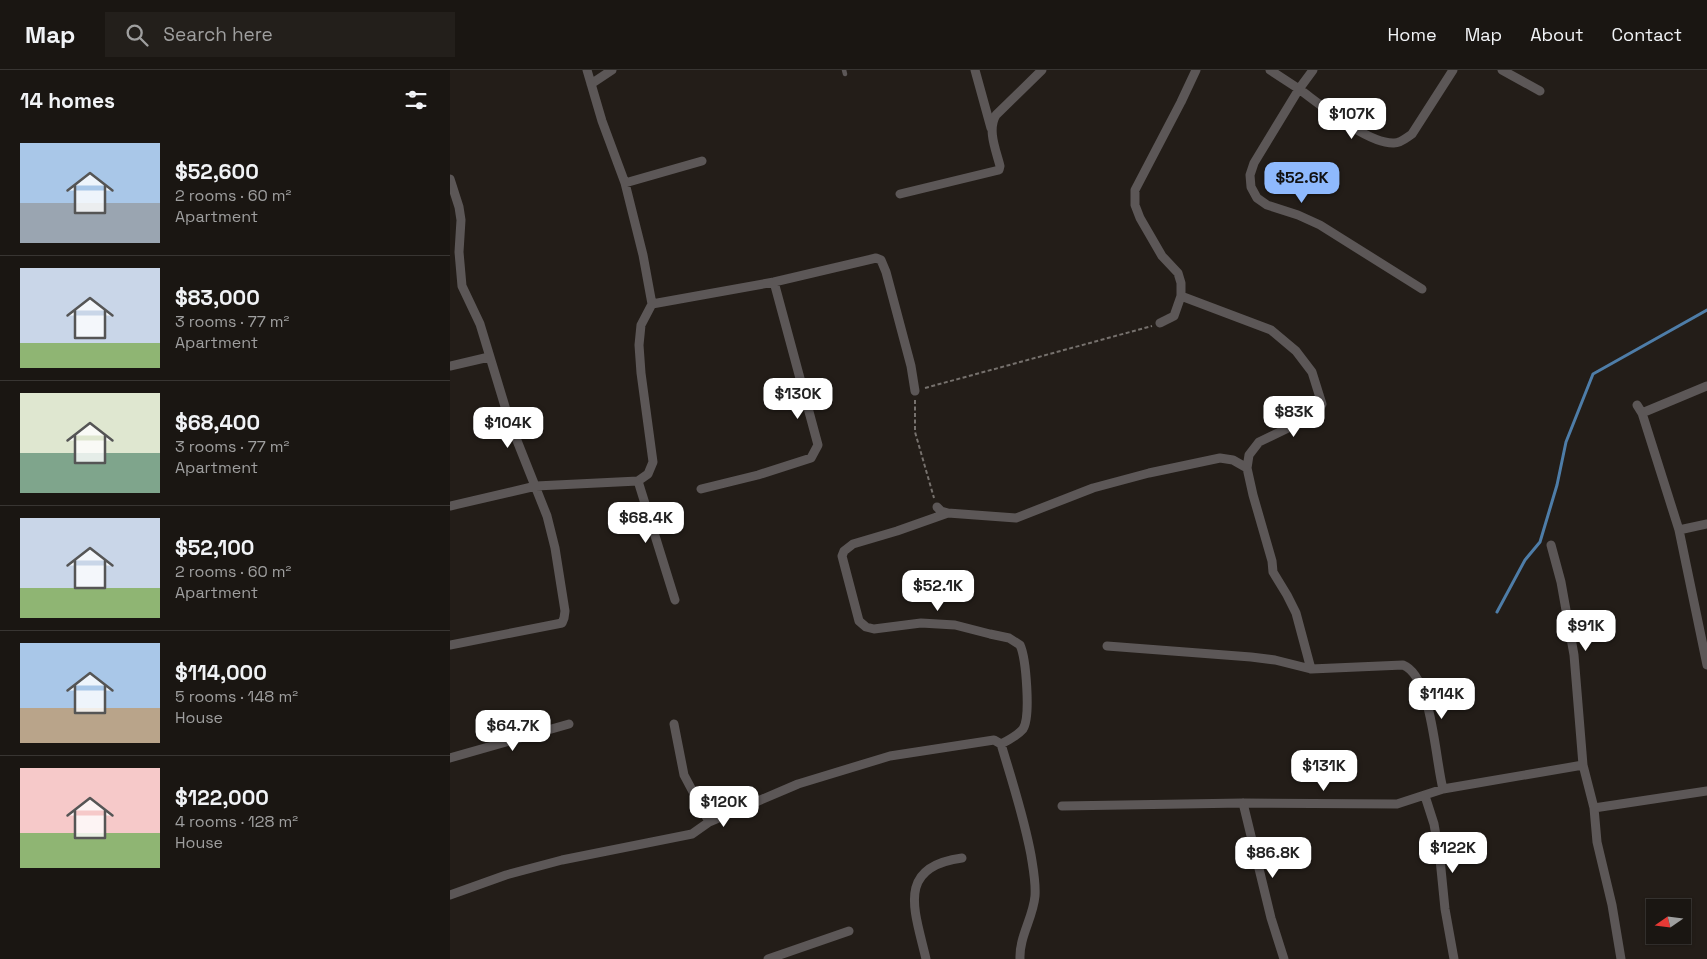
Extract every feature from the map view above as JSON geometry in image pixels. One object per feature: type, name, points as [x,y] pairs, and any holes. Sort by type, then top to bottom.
[{"type":"street","points":[[450,506],[536,486],[638,481],[648,474],[653,462],[639,345],[641,326],[652,304],[643,255],[625,183],[602,121],[587,70]]},
{"type":"street","points":[[591,84],[612,70]]},
{"type":"street","points":[[900,194],[999,170],[1000,166],[975,70]]},
{"type":"street","points":[[991,129],[992,120],[996,115],[1042,70]]},
{"type":"street","points":[[1160,323],[1174,316],[1181,296],[1181,283],[1178,273],[1162,256],[1140,218],[1135,205],[1135,190],[1196,70]]},
{"type":"street","points":[[1270,70],[1368,136],[1394,143],[1404,140],[1412,134],[1453,70]]},
{"type":"street","points":[[1313,70],[1254,163],[1250,175],[1251,187],[1257,198],[1267,205],[1298,215],[1320,225],[1422,289]]},
{"type":"street","points":[[1502,70],[1540,91]]},
{"type":"street","points":[[625,183],[702,161]]},
{"type":"street","points":[[450,179],[461,220],[459,252],[462,286],[480,324],[510,423],[547,516],[555,548],[564,602],[564,618],[562,622],[450,646]]},
{"type":"street","points":[[652,304],[774,282],[876,258],[881,260],[886,272],[915,391]]},
{"type":"street","points":[[701,488],[758,475],[811,458],[818,445],[774,282]]},
{"type":"street","points":[[1181,296],[1271,330],[1296,351],[1312,372],[1322,404],[1317,414],[1259,442],[1249,455],[1247,468],[1274,572],[1296,614],[1311,669]]},
{"type":"street","points":[[450,366],[489,357]]},
{"type":"street","points":[[1707,386],[1640,409],[1679,530],[1707,665]]},
{"type":"street","points":[[937,507],[948,514],[1016,518],[1093,488],[1220,458],[1232,460],[1247,468]]},
{"type":"street","points":[[638,481],[675,600]]},
{"type":"street","points":[[948,514],[853,544],[844,551],[842,556],[859,620],[866,627],[874,629],[921,623],[955,625],[1010,638],[1020,645],[1024,660],[1028,716],[1023,728],[1011,739],[1001,744]]},
{"type":"street","points":[[1679,530],[1707,524]]},
{"type":"street","points":[[1550,545],[1561,582],[1574,655],[1583,764],[1594,808],[1597,842],[1612,905],[1621,959]]},
{"type":"street","points":[[1107,646],[1214,655],[1251,656],[1311,669],[1403,665],[1409,667],[1422,685],[1438,772],[1443,789]]},
{"type":"street","points":[[450,758],[569,724]]},
{"type":"street","points":[[674,724],[684,775],[709,822]]},
{"type":"street","points":[[450,895],[506,875],[562,860],[692,834],[709,822],[798,784],[890,756],[994,740],[1001,744],[1027,833],[1035,881],[1033,910],[1022,941],[1020,959]]},
{"type":"street","points":[[1062,806],[1243,803],[1397,804],[1443,789],[1583,764]]},
{"type":"street","points":[[1594,808],[1707,791]]},
{"type":"street","points":[[1425,796],[1440,859],[1444,909],[1454,959]]},
{"type":"street","points":[[1243,803],[1271,918],[1284,959]]},
{"type":"street","points":[[926,959],[914,907],[915,890],[925,871],[948,860],[962,858]]},
{"type":"street","points":[[768,959],[788,956],[849,932]]},
{"type":"path","points":[[937,507],[915,432],[915,391],[1160,323]]},
{"type":"waterway","points":[[1497,612],[1525,560],[1540,542],[1557,485],[1566,442],[1593,374],[1707,310]]}]
